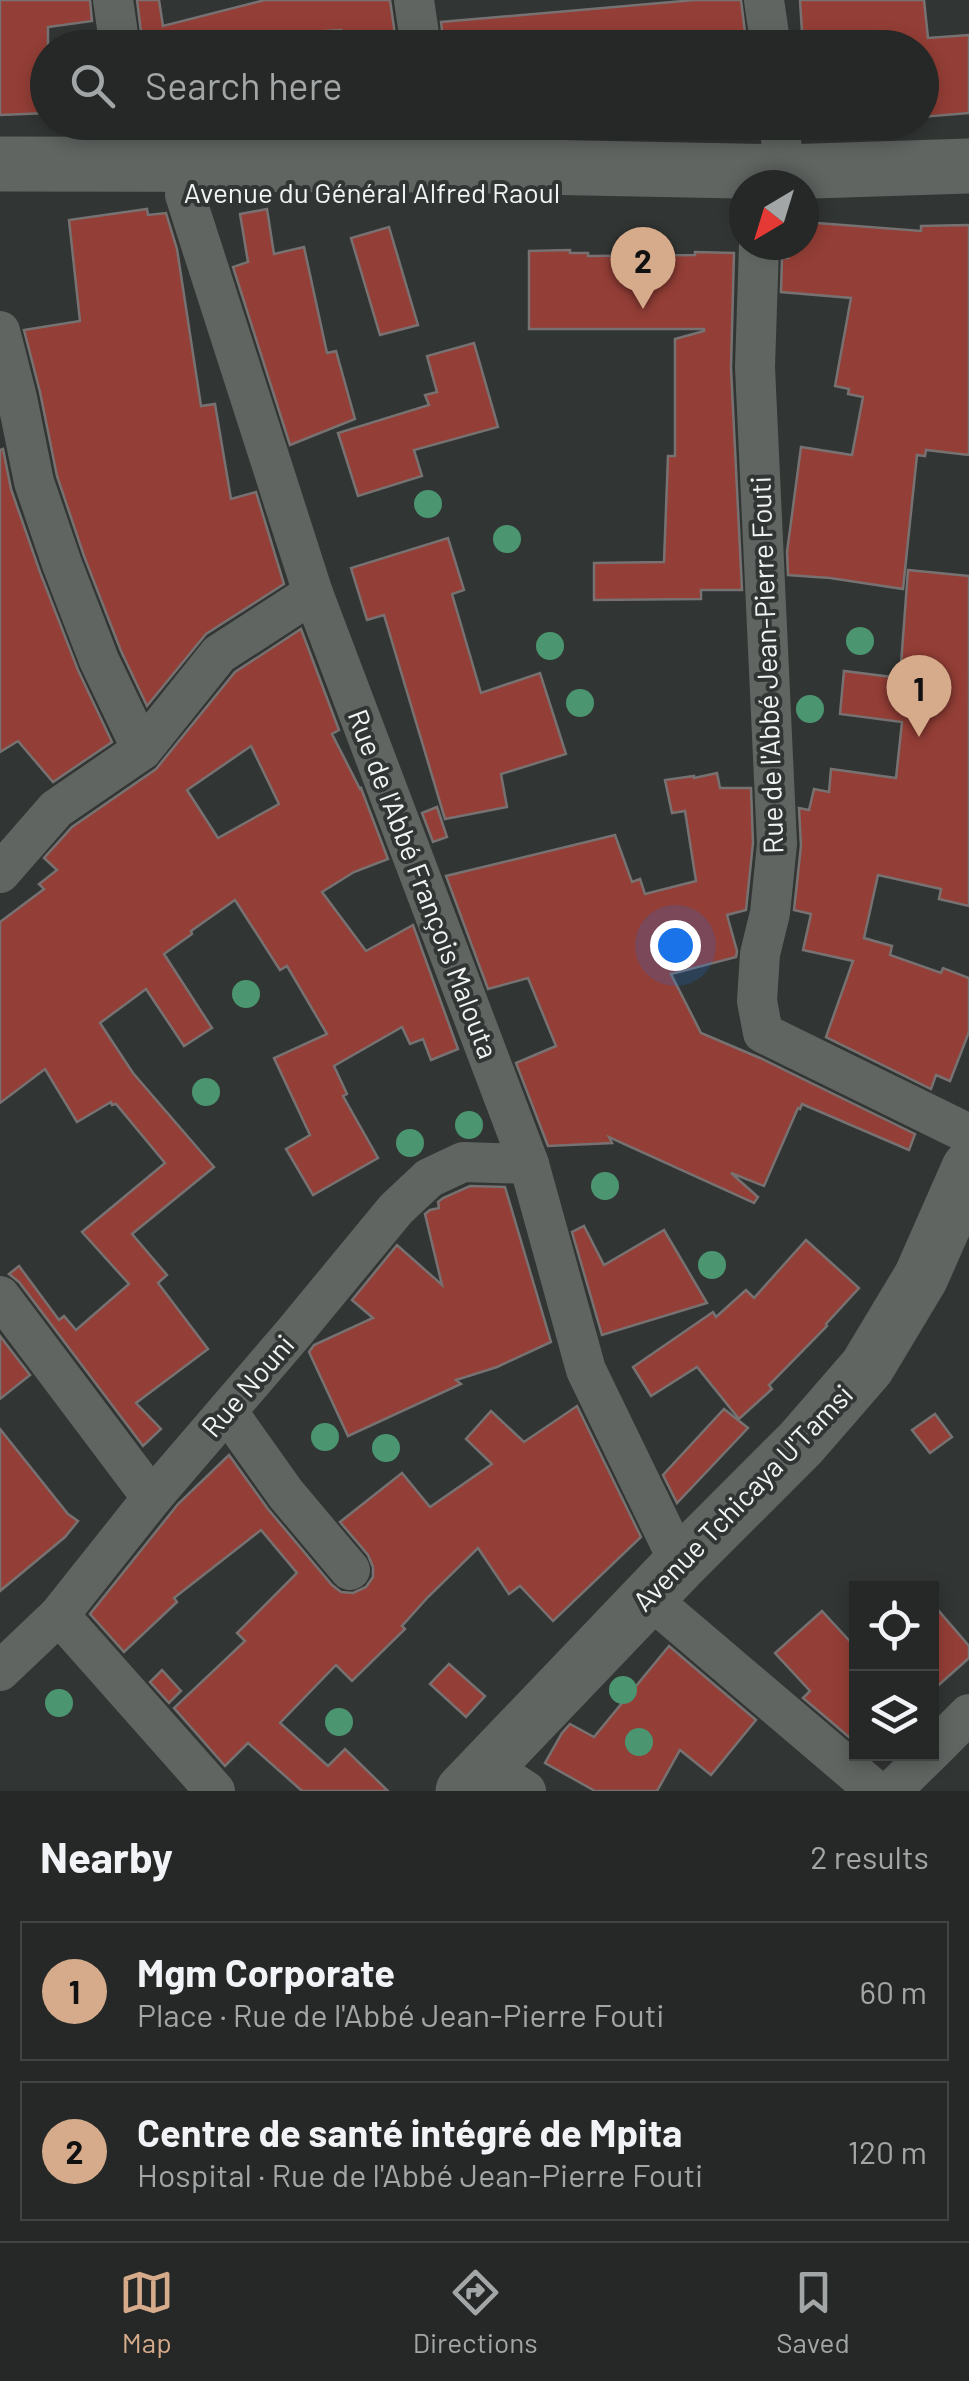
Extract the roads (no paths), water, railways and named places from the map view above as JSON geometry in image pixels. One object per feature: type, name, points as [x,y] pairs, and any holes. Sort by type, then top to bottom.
[{"type":"street","points":[[113,0],[117,30]]},
{"type":"street","points":[[414,0],[419,30]]},
{"type":"street","points":[[764,0],[768,30]]},
{"type":"street","points":[[0,164],[136,143],[436,144],[778,170],[969,166]]},
{"type":"street","name":"Avenue du Général Alfred Raoul","points":[[0,188],[185,195],[729,172]]},
{"type":"street","name":"Avenue du Général Alfred Raoul","points":[[819,175],[969,193]]},
{"type":"street","name":"Rue de l'Abbé François Malouta","points":[[185,195],[313,593],[529,1164],[586,1370],[664,1580]]},
{"type":"street","name":"Rue de l'Abbé Jean-Pierre Fouti","points":[[759,260],[755,367],[777,844],[756,1002],[763,1034],[969,1134]]},
{"type":"street","points":[[0,331],[39,498],[99,660],[142,750]]},
{"type":"street","points":[[0,873],[56,809],[142,750],[218,654],[313,593]]},
{"type":"street","name":"Rue Nouni","points":[[0,1671],[59,1615],[152,1498],[396,1209],[429,1178],[463,1162],[529,1164]]},
{"type":"street","name":"Avenue Tchicaya U'Tamsi","points":[[492,1782],[664,1580],[801,1442],[867,1367],[921,1278],[969,1168]]},
{"type":"street","points":[[0,1296],[152,1498]]},
{"type":"street","points":[[227,1412],[286,1494],[350,1570]]},
{"type":"street","points":[[664,1580],[876,1791]]},
{"type":"street","points":[[59,1615],[215,1791]]},
{"type":"street","points":[[939,1743],[969,1714]]},
{"type":"street","points":[[891,1791],[921,1761]]},
{"type":"place","name":"Centre de santé intégré de Mpita","points":[[643,309]]},
{"type":"place","name":"Mgm Corporate","points":[[919,737]]}]
